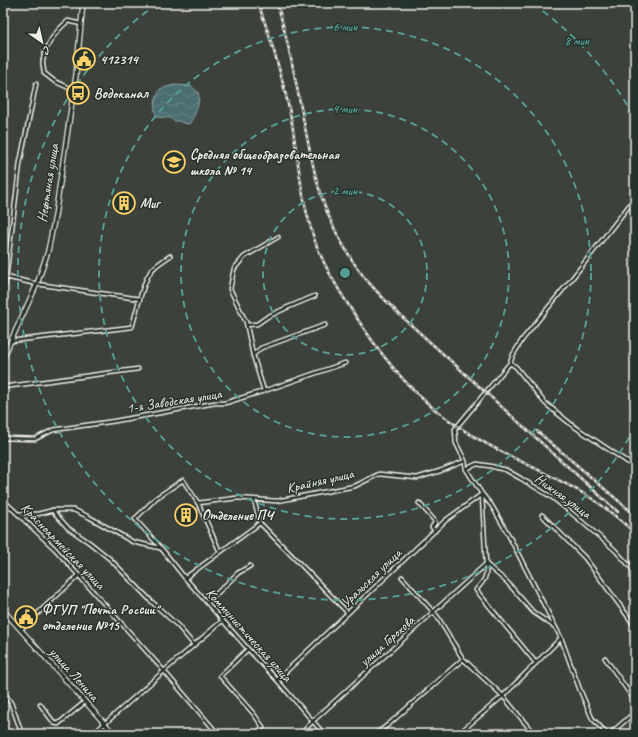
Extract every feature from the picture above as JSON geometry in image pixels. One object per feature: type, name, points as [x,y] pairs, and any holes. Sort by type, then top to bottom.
[{"type":"main road","name":"Нефтяная улица","points":[[3,358],[37,284],[48,251],[74,90],[83,3]]},
{"type":"main road","name":"улица Ленина","points":[[3,610],[114,734]]},
{"type":"street","points":[[74,90],[54,81],[44,73],[43,62],[48,45],[60,28],[68,21],[81,24]]},
{"type":"street","points":[[3,295],[20,163],[36,84]]},
{"type":"street","points":[[607,734],[592,718],[556,627],[508,534],[492,506],[482,494],[466,469],[465,460],[456,443],[456,430],[481,397],[510,363],[512,355],[522,340],[635,198]]},
{"type":"street","points":[[264,391],[243,316],[230,289],[234,269],[244,257],[278,236]]},
{"type":"street","points":[[11,341],[132,327],[148,274],[152,269],[170,256]]},
{"type":"street","points":[[6,277],[37,284],[140,299]]},
{"type":"street","points":[[246,325],[257,324],[267,317],[315,296]]},
{"type":"street","points":[[253,355],[261,348],[325,325]]},
{"type":"street","name":"1-я Заводская улица","points":[[3,438],[35,439],[54,430],[225,403],[345,363]]},
{"type":"street","points":[[510,363],[516,367],[545,403],[572,425],[635,467]]},
{"type":"street","points":[[3,387],[138,369]]},
{"type":"street","name":"Крайняя улица","points":[[198,503],[237,498],[277,501],[355,486],[379,474],[417,478],[440,471],[465,460]]},
{"type":"street","name":"Нижняя улица","points":[[466,469],[477,464],[506,470],[553,498],[614,549],[635,572]]},
{"type":"street","name":"Коммунистическая улица","points":[[198,503],[183,480],[156,498],[135,519],[222,621],[277,680],[324,734]]},
{"type":"street","points":[[482,494],[487,574],[485,580],[476,590],[536,663]]},
{"type":"street","name":"Уральская улица","points":[[277,680],[446,520],[482,494]]},
{"type":"street","name":"Красноармейская улица","points":[[3,500],[55,549],[79,575],[218,734]]},
{"type":"street","points":[[254,500],[260,523],[348,613]]},
{"type":"street","points":[[198,503],[220,552]]},
{"type":"street","points":[[419,503],[434,520],[435,524],[432,527],[435,531]]},
{"type":"street","points":[[52,510],[68,528],[110,559],[178,626],[194,645]]},
{"type":"street","points":[[18,514],[38,514],[52,510],[74,510],[133,542],[161,548]]},
{"type":"street","points":[[542,515],[585,558],[635,626]]},
{"type":"street","points":[[185,578],[260,523]]},
{"type":"street","points":[[486,564],[507,582],[533,612],[556,627]]},
{"type":"street","name":"улица Горохова","points":[[301,734],[313,721],[486,564]]},
{"type":"street","points":[[207,603],[238,573],[250,566]]},
{"type":"street","points":[[20,630],[79,575]]},
{"type":"street","points":[[402,577],[437,616],[463,659],[503,696],[534,734]]},
{"type":"street","points":[[93,734],[222,621]]},
{"type":"street","points":[[458,734],[503,696],[561,638]]},
{"type":"street","points":[[248,649],[220,676],[253,712],[263,727],[256,734]]},
{"type":"street","points":[[605,658],[635,701]]},
{"type":"street","points":[[376,734],[463,659]]},
{"type":"street","points":[[3,691],[11,703],[22,734]]},
{"type":"street","points":[[40,704],[54,723],[58,724],[85,702]]},
{"type":"street","points":[[610,734],[635,712]]},
{"type":"water","points":[[174,85],[191,86],[198,92],[199,100],[197,109],[189,124],[174,121],[170,118],[157,117],[155,103],[160,89]]},
{"type":"railway","points":[[258,3],[273,47],[285,92],[292,123],[305,205],[315,242],[334,281],[371,339],[382,354],[418,395],[446,418],[480,440],[569,485],[593,499],[635,533]]},
{"type":"railway","points":[[277,3],[290,55],[318,187],[332,223],[343,245],[360,272],[400,315],[618,512]]},
{"type":"railway","points":[[537,431],[635,515]]},
{"type":"place","name":"412314","points":[[84,59]]},
{"type":"place","name":"Водоканал","points":[[78,93]]},
{"type":"place","name":"Средняя общеобразовательная школа № 14","points":[[174,162]]},
{"type":"place","name":"Миг","points":[[124,203]]},
{"type":"place","name":"Отделение ПЧ","points":[[186,515]]},
{"type":"place","name":"ФГУП \"Почта России\" отделение №15","points":[[26,617]]}]
